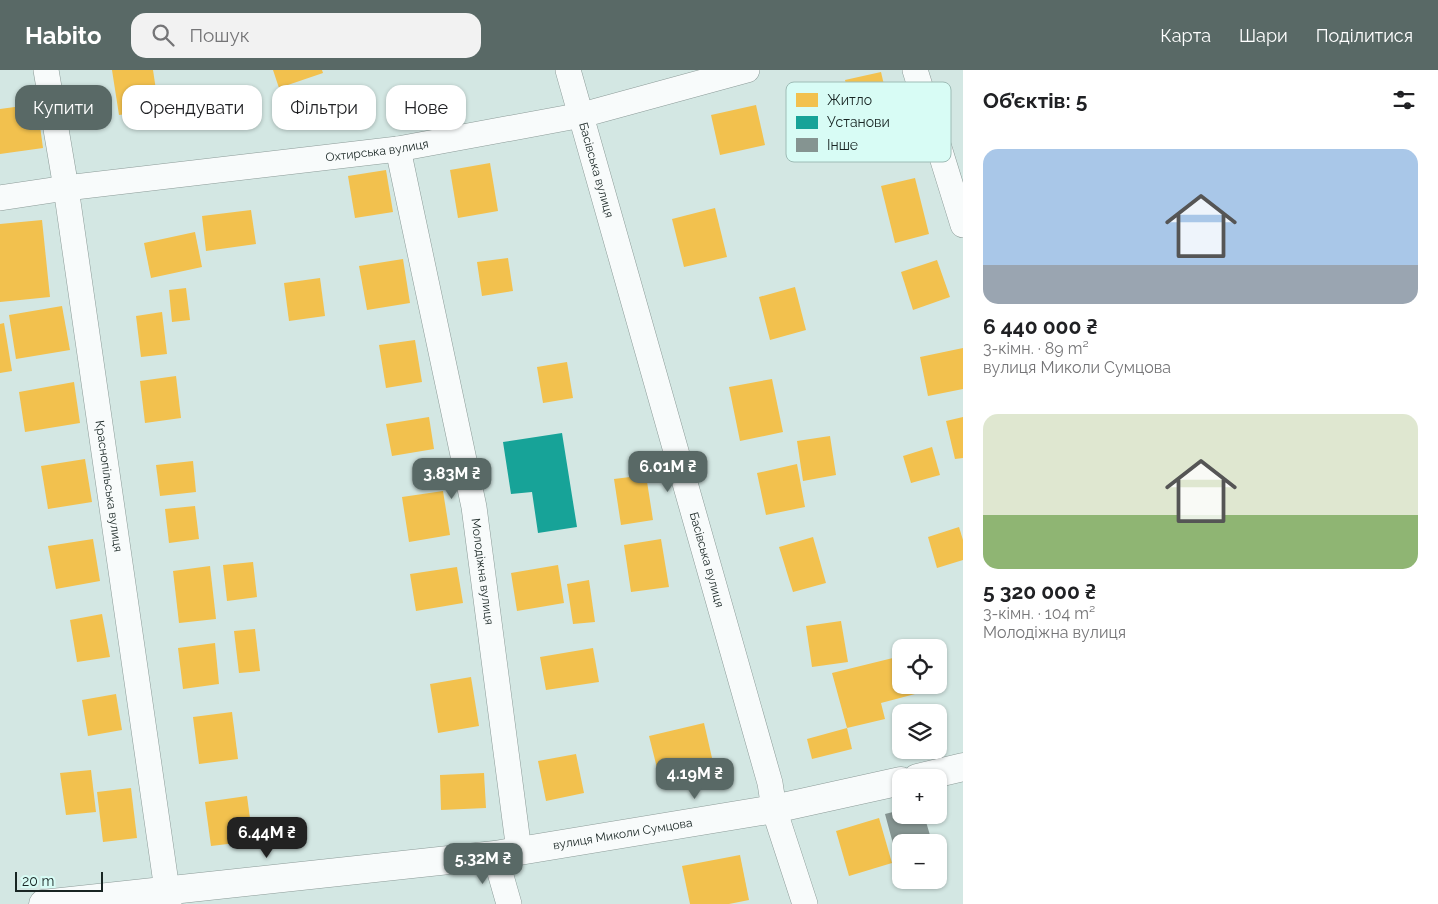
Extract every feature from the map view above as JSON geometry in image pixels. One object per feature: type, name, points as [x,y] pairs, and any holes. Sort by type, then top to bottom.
[{"type":"street","name":"Краснопільська вулиця","points":[[46,70],[66,188],[168,898]]},
{"type":"street","name":"Басівська вулиця","points":[[568,70],[770,783],[774,809],[805,904]]},
{"type":"street","name":"Охтирська вулиця","points":[[0,198],[66,188],[398,149],[582,115],[747,70]]},
{"type":"street","points":[[915,70],[919,82]]},
{"type":"street","name":"Молодіжна вулиця","points":[[398,149],[474,506],[507,853],[509,904]]},
{"type":"street","points":[[943,162],[963,225]]},
{"type":"street","points":[[947,771],[963,767]]},
{"type":"street","name":"вулиця Миколи Сумцова","points":[[43,904],[168,898],[507,853],[774,809],[892,783]]},
{"type":"building: Житло","points":[[112,70],[153,70],[155,85],[122,85],[122,115],[119,115]]},
{"type":"building: Житло","points":[[273,70],[322,70],[323,73],[288,85],[278,85]]},
{"type":"building: Житло","points":[[881,72],[883,82],[845,82],[845,80]]},
{"type":"building: Житло","points":[[756,105],[765,145],[720,155],[711,115]]},
{"type":"building: Житло","points":[[15,107],[15,130],[41,130],[43,148],[0,154],[0,109]]},
{"type":"building: Житло","points":[[490,163],[498,211],[458,218],[450,170]]},
{"type":"building: Житло","points":[[386,170],[393,212],[355,218],[348,176]]},
{"type":"building: Житло","points":[[915,178],[929,234],[895,243],[881,186]]},
{"type":"building: Житло","points":[[715,208],[727,257],[684,267],[672,219]]},
{"type":"building: Житло","points":[[251,210],[256,244],[206,251],[202,216]]},
{"type":"building: Житло","points":[[42,220],[50,297],[0,302],[0,224]]},
{"type":"building: Житло","points":[[195,232],[202,267],[151,278],[144,243]]},
{"type":"building: Житло","points":[[508,258],[513,291],[482,296],[477,262]]},
{"type":"building: Житло","points":[[403,259],[410,303],[367,310],[359,266]]},
{"type":"building: Житло","points":[[937,260],[950,297],[913,310],[901,272]]},
{"type":"building: Житло","points":[[320,278],[325,316],[289,321],[284,283]]},
{"type":"building: Житло","points":[[795,287],[806,330],[770,340],[759,297]]},
{"type":"building: Житло","points":[[186,288],[190,320],[172,322],[169,290]]},
{"type":"building: Житло","points":[[62,306],[70,350],[16,359],[9,315]]},
{"type":"building: Житло","points":[[162,312],[167,354],[141,357],[136,316]]},
{"type":"building: Житло","points":[[4,323],[12,371],[0,373],[0,324]]},
{"type":"building: Житло","points":[[415,340],[422,382],[386,388],[379,345]]},
{"type":"building: Житло","points":[[963,348],[963,389],[928,396],[920,357]]},
{"type":"building: Житло","points":[[567,362],[573,398],[543,403],[537,367]]},
{"type":"building: Житло","points":[[176,376],[181,418],[145,423],[140,381]]},
{"type":"building: Житло","points":[[772,379],[783,432],[740,441],[729,387]]},
{"type":"building: Житло","points":[[74,382],[80,423],[25,432],[19,392]]},
{"type":"building: Житло","points":[[429,417],[434,449],[392,456],[386,424]]},
{"type":"building: Житло","points":[[963,417],[963,458],[955,459],[946,421]]},
{"type":"building: Житло","points":[[830,436],[836,475],[803,481],[797,441]]},
{"type":"building: Житло","points":[[932,447],[940,475],[911,483],[903,456]]},
{"type":"building: Житло","points":[[85,459],[92,502],[48,509],[41,466]]},
{"type":"building: Житло","points":[[193,461],[196,492],[160,496],[156,465]]},
{"type":"building: Житло","points":[[797,464],[805,507],[766,515],[757,473]]},
{"type":"building: Житло","points":[[646,475],[653,520],[621,525],[614,479]]},
{"type":"building: Житло","points":[[443,491],[450,535],[409,542],[402,497]]},
{"type":"building: Житло","points":[[195,506],[199,539],[169,543],[165,509]]},
{"type":"building: Житло","points":[[959,527],[963,540],[963,560],[937,568],[928,537]]},
{"type":"building: Житло","points":[[813,537],[826,583],[793,592],[779,547]]},
{"type":"building: Житло","points":[[93,539],[100,581],[56,589],[48,546]]},
{"type":"building: Житло","points":[[661,539],[669,587],[631,592],[624,545]]},
{"type":"building: Житло","points":[[253,562],[257,597],[227,601],[223,565]]},
{"type":"building: Житло","points":[[558,565],[564,603],[517,611],[511,573]]},
{"type":"building: Житло","points":[[210,566],[216,619],[179,623],[173,571]]},
{"type":"building: Житло","points":[[457,567],[463,603],[416,611],[410,574]]},
{"type":"building: Житло","points":[[589,580],[595,622],[573,624],[567,584]]},
{"type":"building: Житло","points":[[102,614],[110,657],[77,662],[70,620]]},
{"type":"building: Житло","points":[[841,621],[848,662],[812,667],[806,626]]},
{"type":"building: Житло","points":[[255,629],[260,671],[239,673],[234,631]]},
{"type":"building: Житло","points":[[215,643],[219,684],[183,689],[178,648]]},
{"type":"building: Житло","points":[[593,648],[599,682],[546,690],[540,657]]},
{"type":"building: Житло","points":[[892,658],[892,694],[915,694],[881,703],[885,719],[847,728],[832,673]]},
{"type":"building: Житло","points":[[471,677],[479,726],[438,733],[430,684]]},
{"type":"building: Житло","points":[[116,694],[122,730],[88,736],[82,700]]},
{"type":"building: Житло","points":[[232,712],[238,759],[199,764],[193,717]]},
{"type":"building: Житло","points":[[704,723],[715,771],[661,784],[649,736]]},
{"type":"building: Житло","points":[[847,728],[852,749],[812,759],[807,739]]},
{"type":"building: Житло","points":[[576,754],[584,793],[546,801],[538,761]]},
{"type":"building: Житло","points":[[91,770],[96,812],[66,815],[60,773]]},
{"type":"building: Житло","points":[[484,773],[486,808],[441,810],[440,775]]},
{"type":"building: Житло","points":[[131,788],[137,838],[103,842],[97,792]]},
{"type":"building: Житло","points":[[247,796],[253,841],[211,846],[205,802]]},
{"type":"building: Житло","points":[[879,818],[892,863],[849,876],[836,831]]},
{"type":"building: Житло","points":[[740,855],[749,900],[729,904],[690,904],[682,866]]},
{"type":"building: Установи","points":[[562,433],[577,527],[538,533],[532,492],[511,494],[503,442]]},
{"type":"building: Інше","points":[[892,812],[892,824],[927,824],[930,834],[892,834],[892,840],[885,814]]}]
